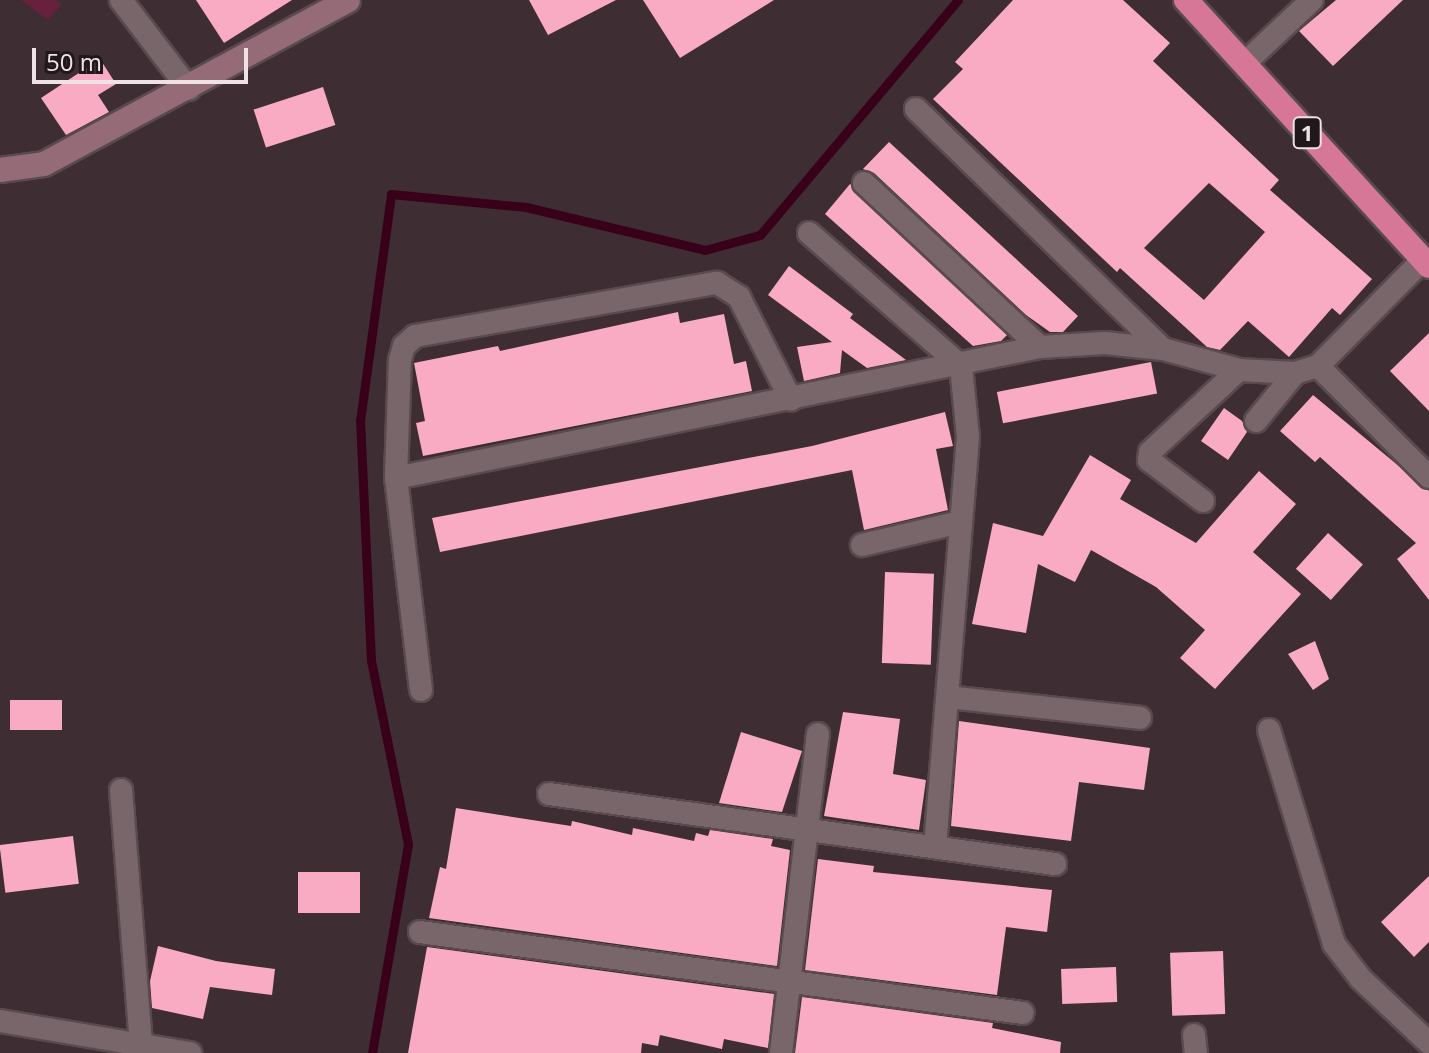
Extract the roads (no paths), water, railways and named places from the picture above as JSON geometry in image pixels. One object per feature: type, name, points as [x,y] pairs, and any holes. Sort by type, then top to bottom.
[{"type":"highway","name":"1","points":[[1186,0],[1426,263]]},
{"type":"street","points":[[121,0],[189,89]]},
{"type":"street","points":[[0,170],[44,164],[189,89],[348,0]]},
{"type":"street","points":[[1244,64],[1312,0]]},
{"type":"street","points":[[916,109],[1163,349]]},
{"type":"street","points":[[864,183],[1040,347]]},
{"type":"street","points":[[809,233],[961,366],[968,437],[935,846]]},
{"type":"street","points":[[396,478],[961,366],[1040,347],[1105,343],[1163,349],[1239,370],[1295,373],[1318,366],[1426,263]]},
{"type":"street","points":[[421,690],[396,478],[400,360],[404,346],[415,336],[717,283],[739,297],[791,400]]},
{"type":"street","points":[[1318,366],[1429,477]]},
{"type":"street","points":[[1203,501],[1149,460],[1150,452],[1239,370]]},
{"type":"street","points":[[1256,421],[1295,373]]},
{"type":"street","points":[[862,545],[960,522]]},
{"type":"street","points":[[948,697],[1140,718]]},
{"type":"street","points":[[1269,730],[1334,944],[1361,979],[1429,1043]]},
{"type":"street","points":[[781,1053],[818,734]]},
{"type":"street","points":[[121,790],[141,1043]]},
{"type":"street","points":[[549,794],[1055,864]]},
{"type":"street","points":[[420,932],[1023,1013]]},
{"type":"street","points":[[0,1021],[190,1053]]},
{"type":"waterway","points":[[372,1053],[408,844],[371,661],[360,421],[391,194],[526,207],[705,250],[760,235],[958,0]]}]
